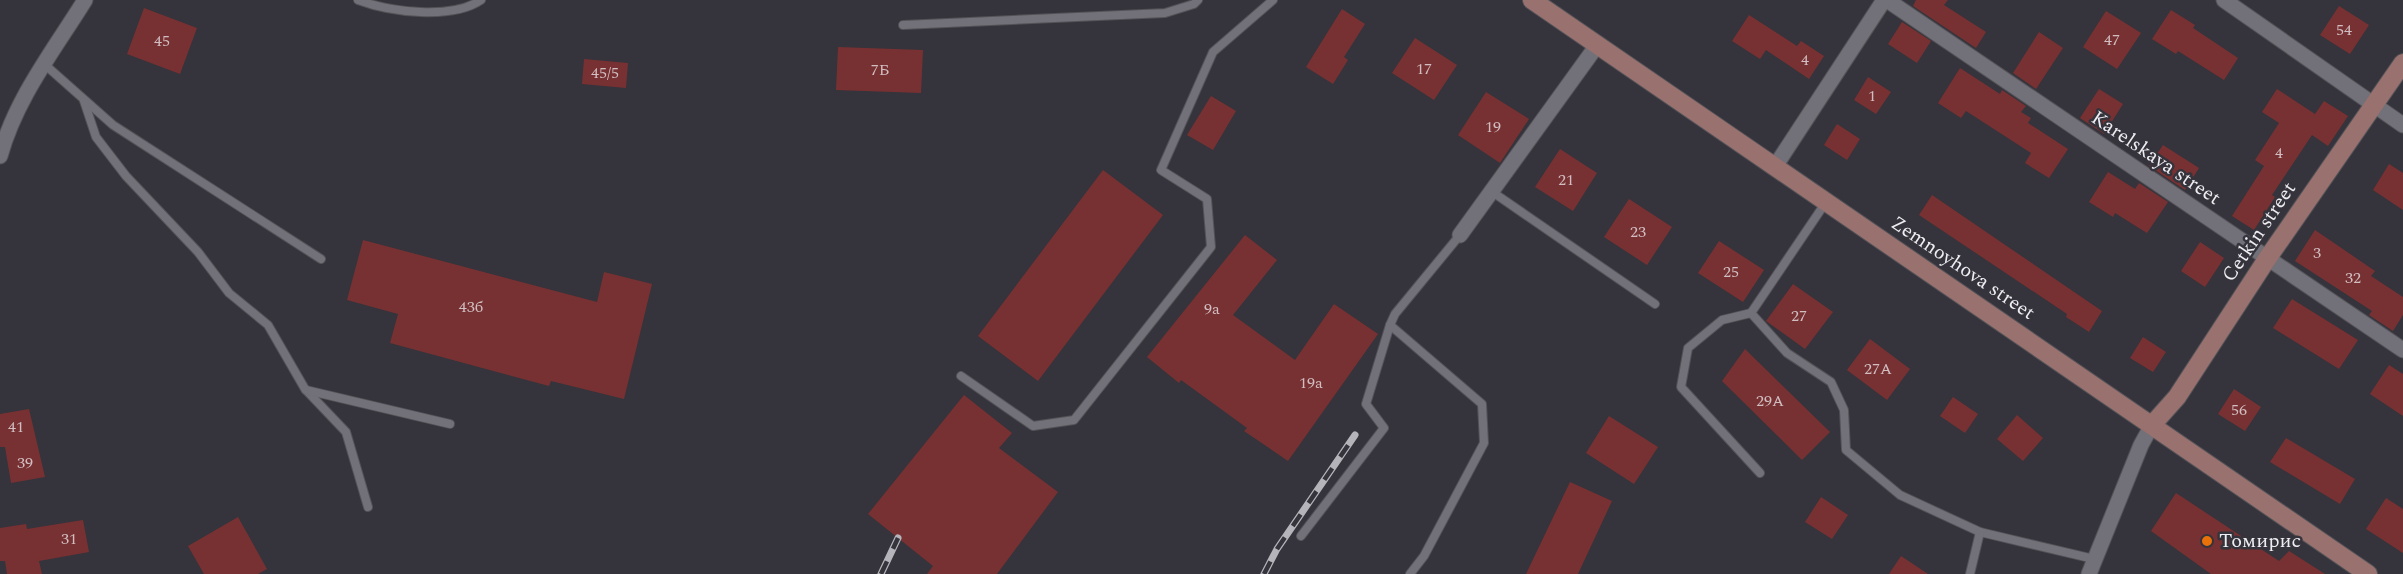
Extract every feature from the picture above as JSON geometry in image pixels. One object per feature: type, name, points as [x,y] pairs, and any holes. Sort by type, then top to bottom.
[{"type":"street","points":[[0,156],[7,130],[44,63],[85,0]]},
{"type":"street","name":"Zemnoyhova street","points":[[1532,0],[1776,165],[1826,202],[2368,574]]},
{"type":"street","points":[[1776,165],[1885,0]]},
{"type":"street","name":"Karelskaya street","points":[[1885,0],[2403,350]]},
{"type":"street","points":[[2224,0],[2403,125]]},
{"type":"street","points":[[1460,234],[1598,44]]},
{"type":"street","name":"Cetkin street","points":[[2152,425],[2177,397],[2267,259],[2403,63]]},
{"type":"street","points":[[2088,574],[2140,445],[2152,425]]},
{"type":"lane","points":[[358,0],[376,7],[425,13],[473,6],[481,0]]},
{"type":"lane","points":[[903,25],[1165,13],[1194,4],[1198,0]]},
{"type":"lane","points":[[961,376],[1033,426],[1074,420],[1212,247],[1207,199],[1161,170],[1213,52],[1273,0]]},
{"type":"lane","points":[[44,63],[113,125],[321,259]]},
{"type":"lane","points":[[84,101],[96,137],[126,176],[198,252],[229,293],[268,325],[305,389],[346,432],[368,507]]},
{"type":"lane","points":[[1491,191],[1655,304]]},
{"type":"lane","points":[[1760,473],[1682,387],[1688,348],[1722,320],[1750,313],[1826,202]]},
{"type":"lane","points":[[1301,536],[1384,428],[1366,404],[1390,325],[1395,314],[1460,234]]},
{"type":"lane","points":[[1750,313],[1787,353],[1831,382],[1844,410],[1846,450],[1900,495],[1980,532],[2094,559]]},
{"type":"lane","points":[[1390,325],[1482,404],[1484,443],[1424,556],[1410,574]]},
{"type":"lane","points":[[305,389],[450,424]]},
{"type":"lane","points":[[1970,574],[1980,532]]},
{"type":"building","points":[[1916,0],[1948,0],[1944,5],[1986,32],[1976,48],[1913,6]]},
{"type":"building","points":[[2339,6],[2369,25],[2350,54],[2320,35]]},
{"type":"building","points":[[144,8],[197,28],[180,74],[127,54]]},
{"type":"building","points":[[1342,9],[1365,24],[1344,57],[1348,60],[1333,84],[1306,67]]},
{"type":"building","points":[[2171,10],[2195,25],[2193,28],[2238,58],[2224,80],[2178,51],[2176,54],[2152,39]]},
{"type":"building","points":[[2106,11],[2141,33],[2117,69],[2083,47]]},
{"type":"building","points":[[1749,15],[1797,46],[1801,41],[1824,56],[1809,79],[1766,50],[1760,59],[1732,41]]},
{"type":"building","points":[[1902,22],[1931,41],[1917,63],[1888,44]]},
{"type":"building","points":[[2039,32],[2063,48],[2036,89],[2013,73]]},
{"type":"building","points":[[1415,38],[1457,65],[1434,100],[1392,73]]},
{"type":"building","points":[[838,47],[923,50],[921,93],[836,90]]},
{"type":"building","points":[[584,59],[628,63],[626,88],[582,84]]},
{"type":"building","points":[[1960,68],[2000,94],[2002,90],[2026,106],[2021,112],[2031,118],[2028,123],[2068,149],[2049,178],[2025,163],[2031,153],[1966,111],[1961,118],[1938,103]]},
{"type":"building","points":[[1868,77],[1891,92],[1876,114],[1854,100]]},
{"type":"building","points":[[2099,89],[2123,104],[2104,134],[2080,118]]},
{"type":"building","points":[[2277,89],[2315,114],[2324,101],[2348,116],[2328,146],[2312,135],[2272,195],[2275,197],[2254,230],[2232,216],[2264,166],[2255,160],[2279,123],[2262,112]]},
{"type":"building","points":[[1486,92],[1529,119],[1500,163],[1458,135]]},
{"type":"building","points":[[1211,96],[1236,111],[1213,150],[1187,135]]},
{"type":"building","points":[[1837,124],[1860,139],[1847,160],[1824,145]]},
{"type":"building","points":[[2163,145],[2199,168],[2185,190],[2149,166]]},
{"type":"building","points":[[1560,149],[1597,173],[1573,211],[1535,187]]},
{"type":"building","points":[[2389,164],[2403,173],[2403,210],[2373,190]]},
{"type":"building","points":[[1103,170],[1163,215],[1038,381],[978,336]]},
{"type":"building","points":[[2108,172],[2135,189],[2139,183],[2168,202],[2147,233],[2115,213],[2113,217],[2089,202]]},
{"type":"building","points":[[1932,195],[2102,311],[2089,332],[2066,317],[2067,314],[1919,215]]},
{"type":"building","points":[[1629,199],[1672,227],[1647,265],[1604,237]]},
{"type":"building","points":[[2315,230],[2375,271],[2371,276],[2403,297],[2403,315],[2393,331],[2369,315],[2372,311],[2295,261]]},
{"type":"building","points":[[1245,235],[1277,260],[1233,315],[1295,360],[1334,304],[1378,334],[1288,461],[1244,431],[1247,428],[1181,380],[1179,383],[1147,357]]},
{"type":"building","points":[[363,240],[597,302],[604,272],[652,284],[624,399],[551,381],[549,386],[390,343],[398,314],[347,300]]},
{"type":"building","points":[[1719,241],[1764,270],[1743,302],[1698,273]]},
{"type":"building","points":[[2200,242],[2224,258],[2205,287],[2181,271]]},
{"type":"building","points":[[1793,284],[1833,312],[1805,349],[1766,321]]},
{"type":"building","points":[[2292,299],[2358,340],[2339,369],[2273,328]]},
{"type":"building","points":[[2143,337],[2166,352],[2153,372],[2130,358]]},
{"type":"building","points":[[1870,339],[1910,369],[1887,400],[1847,370]]},
{"type":"building","points":[[1745,349],[1830,432],[1802,460],[1722,381]]},
{"type":"building","points":[[2389,365],[2403,374],[2403,416],[2370,394]]},
{"type":"building","points":[[2234,389],[2261,407],[2245,431],[2218,414]]},
{"type":"building","points":[[964,395],[1012,433],[999,448],[1058,492],[997,574],[927,574],[933,566],[868,514]]},
{"type":"building","points":[[1953,397],[1978,414],[1965,433],[1940,416]]},
{"type":"building","points":[[29,409],[45,477],[11,483],[5,447],[0,447],[0,414]]},
{"type":"building","points":[[2017,415],[2043,438],[2023,461],[1997,439]]},
{"type":"building","points":[[1609,416],[1658,447],[1634,484],[1586,453]]},
{"type":"building","points":[[2286,438],[2355,479],[2340,504],[2270,462]]},
{"type":"building","points":[[1570,482],[1612,501],[1578,574],[1526,574]]},
{"type":"building","name":"Томирис","points":[[2176,493],[2279,561],[2289,551],[2325,574],[2211,574],[2151,531]]},
{"type":"building","points":[[1821,497],[1848,515],[1832,539],[1805,522]]},
{"type":"building","points":[[2386,498],[2403,509],[2403,553],[2366,529]]},
{"type":"building","points":[[238,517],[267,569],[258,574],[204,574],[188,546]]},
{"type":"building","points":[[83,520],[89,552],[39,561],[42,574],[7,574],[5,561],[0,561],[0,528],[26,524],[27,529]]},
{"type":"building","points":[[1901,556],[1928,574],[1889,574]]},
{"type":"railway","points":[[1264,574],[1277,549],[1355,435]]},
{"type":"railway","points":[[881,574],[898,538]]},
{"type":"place","name":"Томирис","points":[[2207,541]]}]
